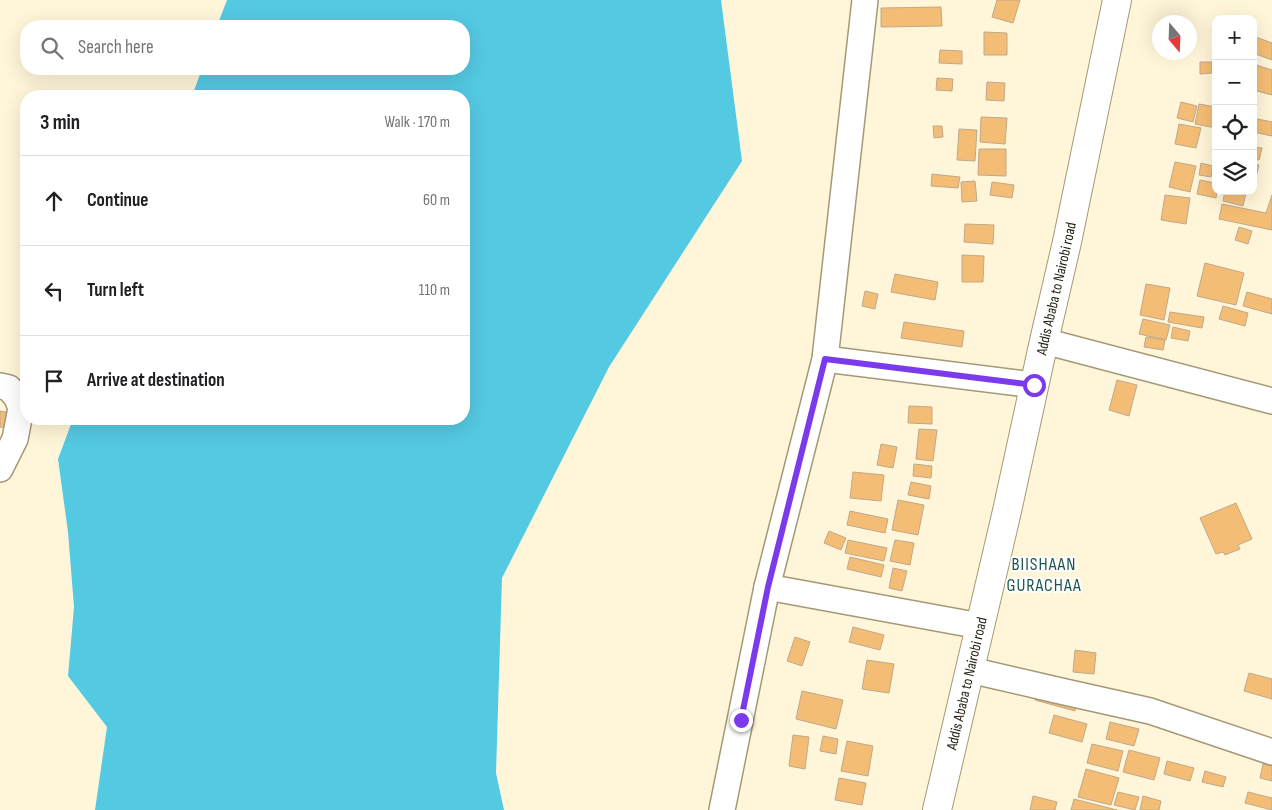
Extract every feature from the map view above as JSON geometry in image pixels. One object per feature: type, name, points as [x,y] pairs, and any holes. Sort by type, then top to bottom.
[{"type":"highway","name":"Addis Ababa to Nairobi road","points":[[937,810],[1007,511],[1067,242],[1117,0]]},
{"type":"street","points":[[722,810],[768,587],[825,359],[866,0]]},
{"type":"street","points":[[1044,341],[1272,401]]},
{"type":"street","points":[[825,359],[1034,385]]},
{"type":"street","points":[[0,386],[8,388],[17,398],[20,408],[14,439],[0,468]]},
{"type":"street","points":[[768,587],[980,626]]},
{"type":"street","points":[[970,670],[1150,711],[1272,752]]},
{"type":"water","points":[[227,0],[721,0],[742,161],[609,367],[502,578],[496,773],[504,810],[95,810],[107,727],[68,676],[74,607],[68,532],[58,459],[71,425],[470,425],[470,90],[194,90],[200,75],[470,75],[470,20],[219,20]]},
{"type":"building","points":[[997,0],[1020,0],[1013,23],[992,17]]},
{"type":"building","points":[[941,7],[942,26],[881,27],[881,8]]},
{"type":"building","points":[[984,32],[1007,33],[1007,55],[984,55]]},
{"type":"building","points":[[1257,37],[1272,43],[1272,60],[1257,54]]},
{"type":"building","points":[[940,50],[962,51],[962,64],[939,63]]},
{"type":"building","points":[[1200,62],[1212,62],[1212,73],[1200,74]]},
{"type":"building","points":[[1257,65],[1272,70],[1272,95],[1257,91]]},
{"type":"building","points":[[937,78],[953,79],[952,91],[936,90]]},
{"type":"building","points":[[987,82],[1005,83],[1004,101],[986,100]]},
{"type":"building","points":[[1181,102],[1197,106],[1193,122],[1177,118]]},
{"type":"building","points":[[1199,104],[1212,106],[1212,127],[1195,124]]},
{"type":"building","points":[[981,117],[1007,118],[1005,144],[980,142]]},
{"type":"building","points":[[1257,119],[1272,122],[1272,136],[1257,133]]},
{"type":"building","points":[[1179,124],[1201,128],[1196,148],[1175,144]]},
{"type":"building","points":[[933,126],[942,126],[943,137],[934,138]]},
{"type":"building","points":[[959,129],[977,130],[975,161],[957,160]]},
{"type":"building","points":[[1257,147],[1262,148],[1259,160],[1257,160]]},
{"type":"building","points":[[979,149],[1006,149],[1006,176],[978,175]]},
{"type":"building","points":[[1175,162],[1196,166],[1190,192],[1169,187]]},
{"type":"building","points":[[1201,163],[1212,166],[1211,177],[1199,175]]},
{"type":"building","points":[[932,174],[960,177],[958,188],[931,186]]},
{"type":"building","points":[[1200,180],[1212,182],[1212,195],[1216,195],[1216,198],[1197,194]]},
{"type":"building","points":[[975,181],[977,201],[962,202],[961,182]]},
{"type":"building","points":[[992,182],[1014,185],[1012,198],[990,195]]},
{"type":"building","points":[[1165,195],[1190,198],[1186,224],[1161,220]]},
{"type":"building","points":[[1224,195],[1246,195],[1243,206],[1223,201]]},
{"type":"building","points":[[1272,195],[1272,230],[1219,219],[1222,204],[1266,213]]},
{"type":"building","points":[[965,224],[994,225],[993,244],[964,242]]},
{"type":"building","points":[[1239,227],[1252,231],[1248,244],[1235,240]]},
{"type":"building","points":[[962,255],[984,256],[983,282],[962,282]]},
{"type":"building","points":[[1205,263],[1244,273],[1236,305],[1197,296]]},
{"type":"building","points":[[895,274],[938,282],[935,300],[891,292]]},
{"type":"building","points":[[1146,284],[1170,288],[1164,320],[1140,315]]},
{"type":"building","points":[[865,291],[878,294],[875,309],[862,306]]},
{"type":"building","points":[[1247,292],[1272,299],[1272,314],[1243,306]]},
{"type":"building","points":[[1223,306],[1248,313],[1245,326],[1219,319]]},
{"type":"building","points":[[1170,312],[1204,317],[1202,328],[1168,322]]},
{"type":"building","points":[[1143,319],[1170,325],[1166,340],[1139,334]]},
{"type":"building","points":[[904,322],[964,331],[962,347],[901,338]]},
{"type":"building","points":[[1173,327],[1190,331],[1188,341],[1171,338]]},
{"type":"building","points":[[1146,337],[1165,340],[1163,350],[1144,347]]},
{"type":"building","points":[[1117,380],[1137,385],[1129,416],[1109,410]]},
{"type":"building","points":[[909,406],[932,407],[932,424],[908,423]]},
{"type":"building","points":[[0,411],[18,414],[15,429],[0,427]]},
{"type":"building","points":[[919,429],[937,430],[933,461],[916,459]]},
{"type":"building","points":[[881,444],[897,447],[893,468],[877,465]]},
{"type":"building","points":[[914,464],[932,466],[931,478],[913,476]]},
{"type":"building","points":[[853,472],[884,475],[881,501],[850,498]]},
{"type":"building","points":[[911,482],[931,486],[929,499],[908,495]]},
{"type":"building","points":[[898,500],[924,505],[918,535],[892,530]]},
{"type":"building","points":[[1236,503],[1252,539],[1238,545],[1240,549],[1225,555],[1223,552],[1216,554],[1200,518]]},
{"type":"building","points":[[850,511],[888,519],[885,533],[847,525]]},
{"type":"building","points":[[829,531],[846,538],[841,550],[824,543]]},
{"type":"building","points":[[848,540],[887,548],[884,561],[845,553]]},
{"type":"building","points":[[895,540],[914,543],[910,565],[890,561]]},
{"type":"building","points":[[850,557],[884,565],[881,577],[847,569]]},
{"type":"building","points":[[893,568],[907,571],[902,591],[889,588]]},
{"type":"building","points":[[853,627],[884,635],[880,650],[849,642]]},
{"type":"building","points":[[795,637],[810,642],[802,666],[787,661]]},
{"type":"building","points":[[1075,650],[1096,653],[1094,674],[1073,672]]},
{"type":"building","points":[[867,660],[894,664],[889,693],[862,689]]},
{"type":"building","points":[[1249,673],[1272,679],[1272,699],[1244,691]]},
{"type":"building","points":[[802,691],[843,700],[836,729],[796,719]]},
{"type":"building","points":[[1036,692],[1077,703],[1075,711],[1035,700]]},
{"type":"building","points":[[1054,715],[1087,724],[1082,742],[1049,733]]},
{"type":"building","points":[[1110,722],[1139,729],[1134,746],[1106,739]]},
{"type":"building","points":[[793,735],[809,737],[805,769],[789,766]]},
{"type":"building","points":[[823,736],[838,739],[836,754],[820,751]]},
{"type":"building","points":[[847,741],[873,746],[868,776],[841,771]]},
{"type":"building","points":[[1092,744],[1123,751],[1118,771],[1087,763]]},
{"type":"building","points":[[1129,750],[1160,758],[1154,780],[1123,772]]},
{"type":"building","points":[[1167,761],[1194,768],[1190,781],[1164,774]]},
{"type":"building","points":[[1263,764],[1272,766],[1272,781],[1260,778]]},
{"type":"building","points":[[1086,769],[1119,778],[1111,805],[1078,797]]},
{"type":"building","points":[[1205,771],[1226,777],[1223,787],[1202,782]]},
{"type":"building","points":[[839,778],[866,783],[862,805],[835,800]]},
{"type":"building","points":[[1118,792],[1139,797],[1135,810],[1114,805]]},
{"type":"building","points":[[1248,792],[1272,798],[1272,810],[1245,803]]},
{"type":"building","points":[[1033,796],[1057,802],[1055,810],[1030,810]]},
{"type":"building","points":[[1143,796],[1161,801],[1159,810],[1140,810]]},
{"type":"building","points":[[1074,799],[1117,810],[1071,810]]},
{"type":"district","name":"BIISHAAN GURACHAA","points":[[1044,574]]},
{"type":"route","points":[[741,720],[768,587],[825,359],[1034,385]]}]
